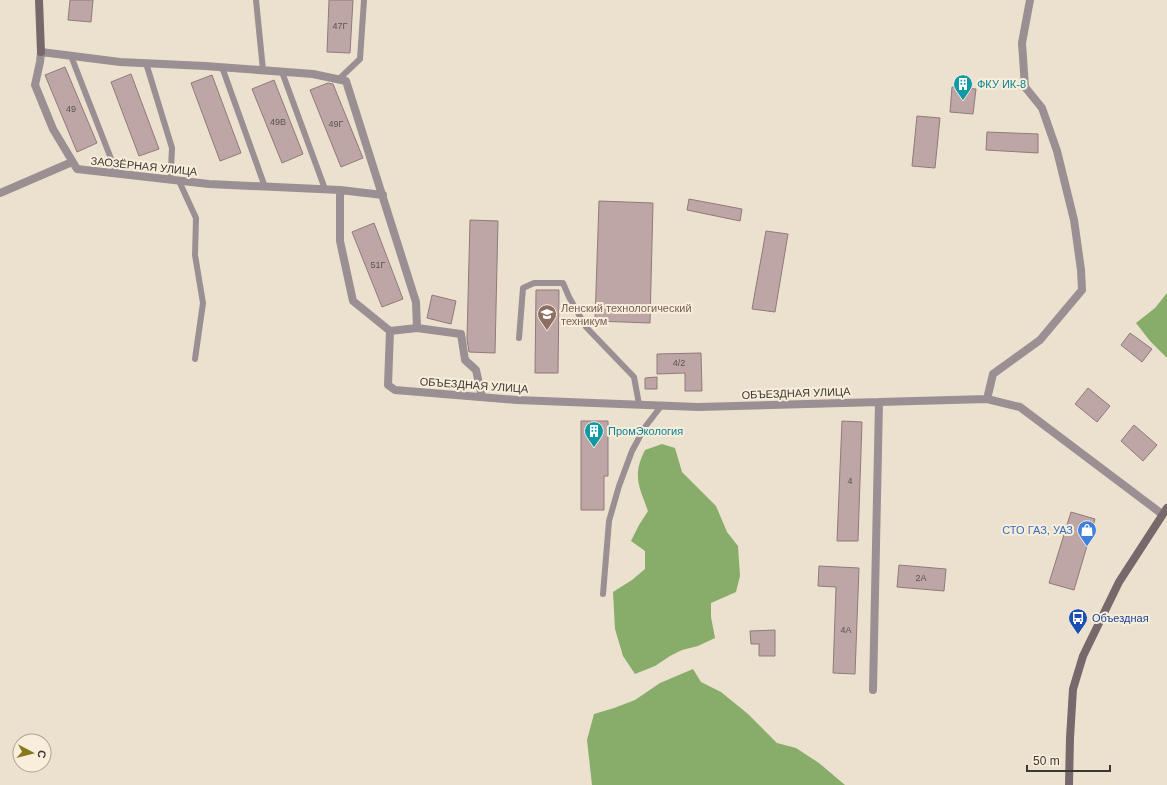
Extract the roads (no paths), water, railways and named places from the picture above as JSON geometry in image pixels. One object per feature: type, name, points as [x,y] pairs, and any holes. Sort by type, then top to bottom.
[{"type":"main road","points":[[39,0],[41,52]]},
{"type":"main road","name":"ОБЪЕЗДНАЯ УЛИЦА","points":[[1069,785],[1073,689],[1083,656],[1119,582],[1164,511]]},
{"type":"street","points":[[987,399],[993,374],[1040,340],[1082,290],[1081,270],[1074,220],[1057,151],[1042,108],[1025,87],[1022,43],[1030,0]]},
{"type":"street","points":[[0,193],[72,162],[53,129],[35,85],[41,52],[120,62],[222,67],[313,74],[346,81],[416,302],[417,328]]},
{"type":"street","name":"ЗАОЗЁРНАЯ УЛИЦА","points":[[72,162],[77,169],[179,181],[209,184],[340,190],[383,195]]},
{"type":"street","points":[[340,190],[340,241],[353,301],[390,331],[417,328],[461,334],[465,360],[476,370],[482,397]]},
{"type":"street","name":"ОБЪЕЗДНАЯ УЛИЦА","points":[[390,331],[388,385],[395,390],[517,400],[698,407],[987,399],[1020,407],[1164,511]]},
{"type":"street","points":[[873,690],[879,402]]},
{"type":"lane","points":[[256,0],[263,70]]},
{"type":"lane","points":[[339,79],[360,59],[364,0]]},
{"type":"lane","points":[[71,56],[117,174]]},
{"type":"lane","points":[[146,63],[172,148],[170,180]]},
{"type":"lane","points":[[222,67],[265,187]]},
{"type":"lane","points":[[282,72],[324,189]]},
{"type":"lane","points":[[179,181],[196,218],[195,255],[203,303],[195,359]]},
{"type":"lane","points":[[519,338],[523,288],[534,283],[563,284],[586,327],[634,377],[638,404]]},
{"type":"lane","points":[[602,594],[609,521],[618,486],[641,433],[662,405]]},
{"type":"place","name":"ФКУ ИК-8","points":[[963,101]]},
{"type":"place","name":"Ленский технологический техникум","points":[[547,331]]},
{"type":"place","name":"ПромЭкология","points":[[594,448]]},
{"type":"place","name":"СТО ГАЗ, УАЗ","points":[[1087,547]]},
{"type":"place","name":"Объездная","points":[[1078,635]]}]
